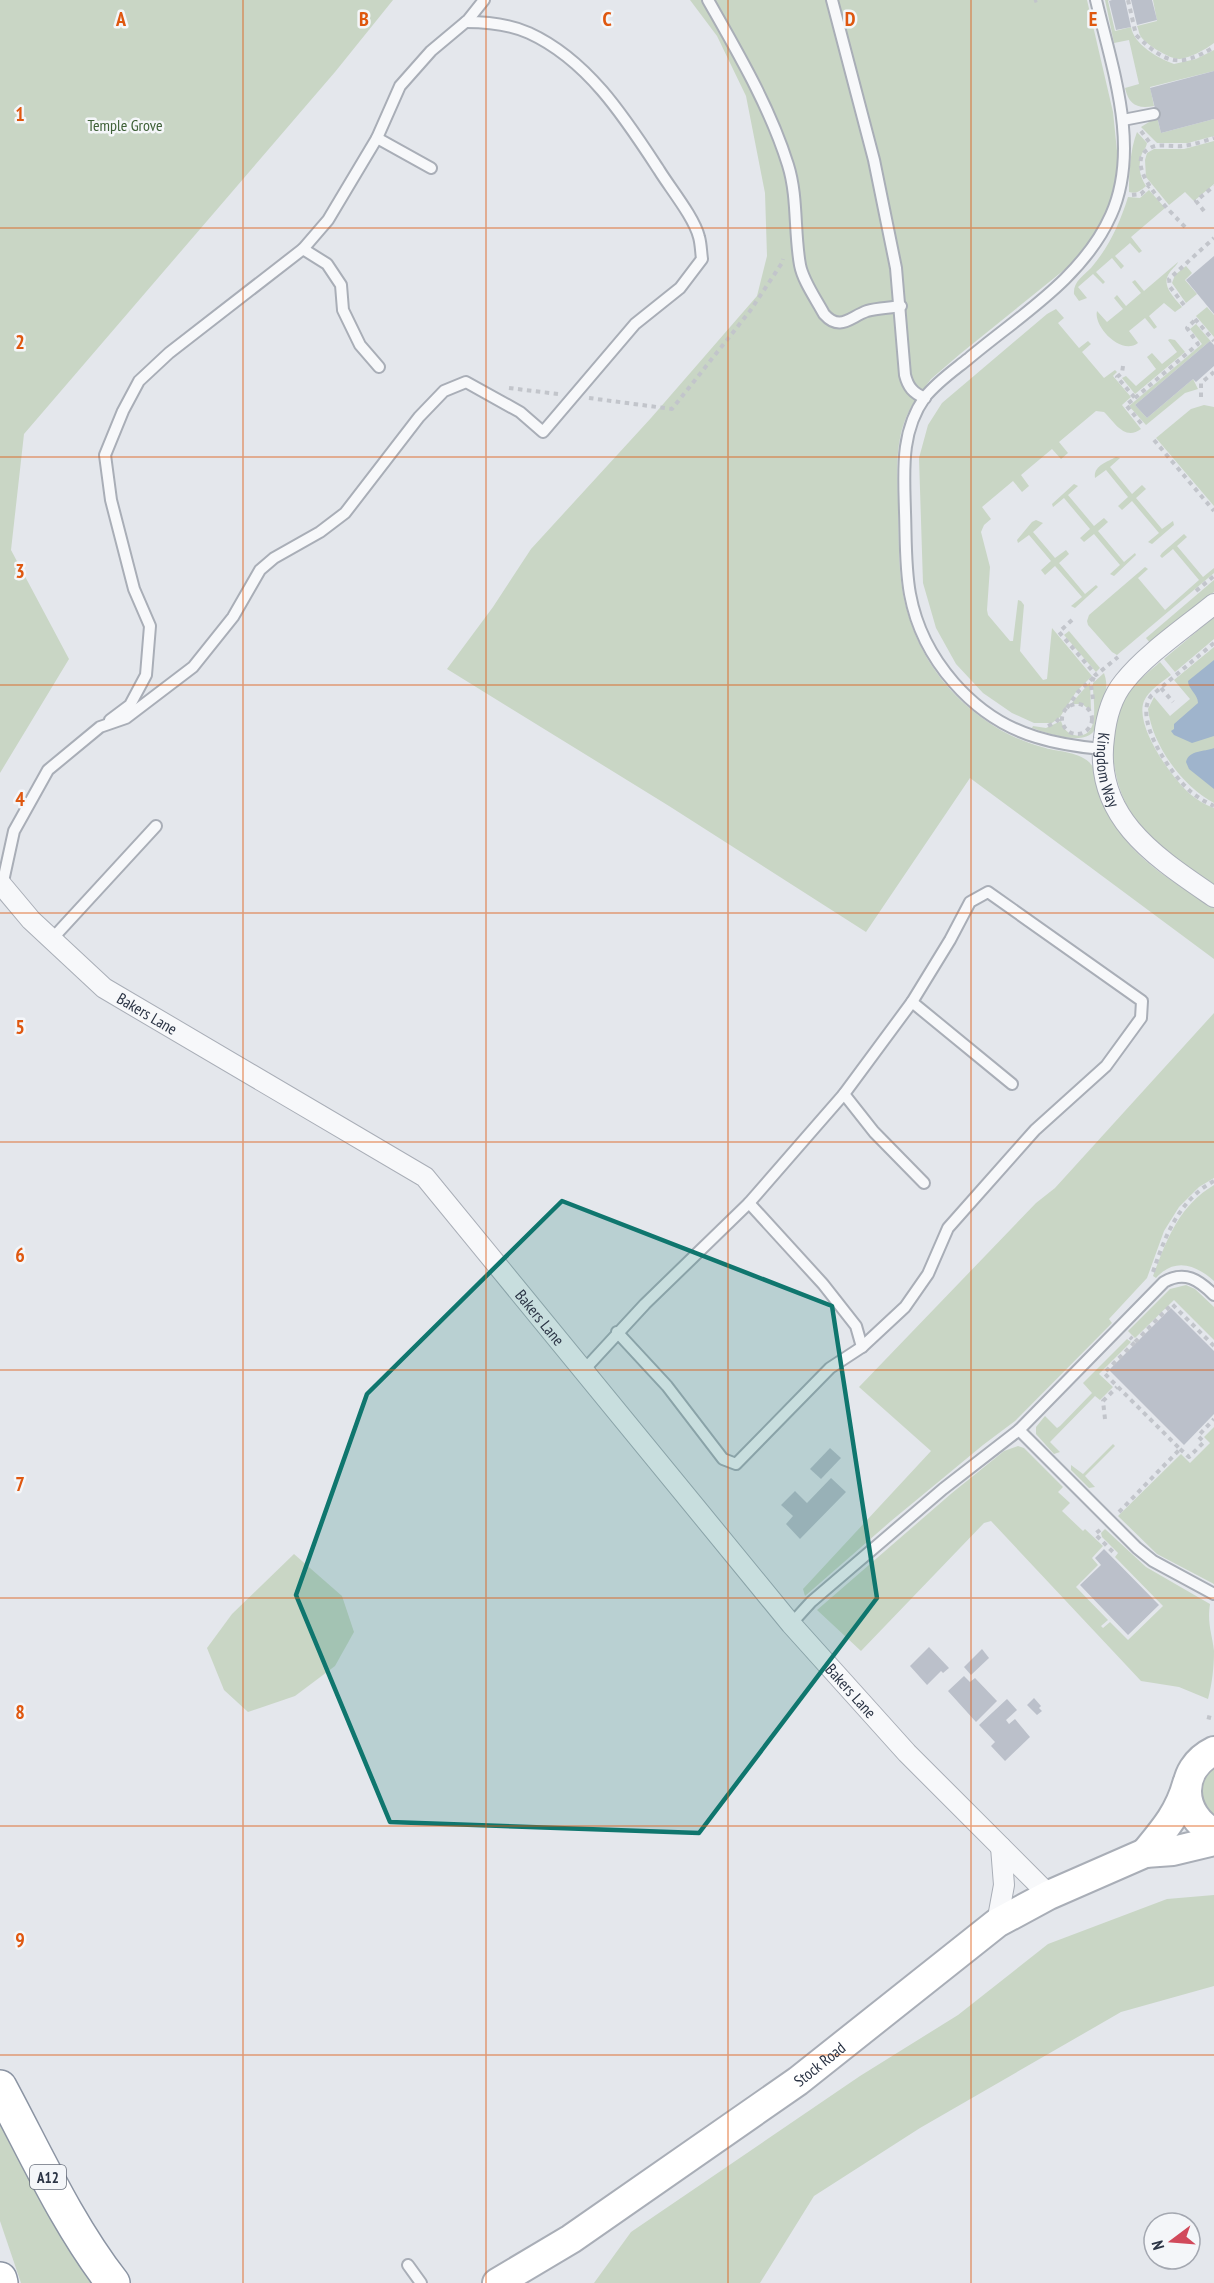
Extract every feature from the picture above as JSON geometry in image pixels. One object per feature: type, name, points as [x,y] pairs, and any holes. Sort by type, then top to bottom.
[{"type":"highway","name":"A12","points":[[0,2086],[63,2205],[113,2283]]},
{"type":"main road","name":"Stock Road","points":[[1145,1853],[1181,1805],[1191,1772],[1210,1735]]},
{"type":"main road","points":[[1187,1784],[1187,1795],[1195,1817],[1214,1833]]},
{"type":"main road","name":"Stock Road","points":[[497,2283],[571,2239],[798,2081],[997,1923],[1049,1895],[1145,1853],[1173,1851],[1214,1841]]},
{"type":"street","name":"Kingdom Way","points":[[1214,604],[1138,667],[1124,682],[1111,705],[1102,749],[1111,792],[1119,814],[1134,835],[1159,858],[1214,897]]},
{"type":"street","name":"Bakers Lane","points":[[1,885],[31,920],[104,988],[425,1177],[791,1624],[907,1753],[1049,1895]]},
{"type":"street","points":[[997,1923],[1004,1885],[1001,1847]]},
{"type":"lane","points":[[1,885],[14,831],[48,770],[130,705],[146,675],[150,626],[134,589],[111,500],[105,455],[123,411],[139,381],[169,353],[303,249],[328,220],[377,138],[400,86],[432,51],[466,22],[484,0]]},
{"type":"lane","points":[[708,0],[762,100],[782,145],[793,190],[800,267],[824,314],[829,320],[844,322],[864,312],[901,306]]},
{"type":"lane","points":[[832,0],[874,160],[896,268],[908,385],[925,398]]},
{"type":"lane","points":[[1096,0],[1123,120],[1125,151],[1121,186],[1112,215],[1095,245],[1080,264],[1056,287],[945,378],[925,398],[906,438],[904,464],[910,593],[914,611],[927,644],[956,685],[1000,722],[1035,737],[1102,749]]},
{"type":"lane","points":[[100,727],[126,718],[193,667],[233,616],[260,570],[274,558],[320,532],[345,513],[419,417],[444,391],[466,382],[520,412],[543,432],[635,324],[680,288],[702,259],[699,234],[631,126],[570,58],[528,32],[490,22],[466,22]]},
{"type":"lane","points":[[1123,120],[1154,114]]},
{"type":"lane","points":[[377,138],[431,168]]},
{"type":"lane","points":[[303,249],[327,264],[341,285],[343,310],[360,345],[379,367]]},
{"type":"lane","points":[[52,939],[156,826]]},
{"type":"lane","points":[[584,1370],[617,1332],[749,1203],[844,1094],[912,1002],[970,902],[988,892],[1142,1001],[1141,1018],[1106,1066],[1035,1130],[948,1228],[928,1274],[905,1307],[862,1347],[830,1368],[736,1464],[723,1459],[667,1386],[617,1332]]},
{"type":"lane","points":[[912,1002],[1012,1084]]},
{"type":"lane","points":[[844,1094],[874,1132],[924,1183]]},
{"type":"lane","points":[[749,1203],[823,1284],[856,1326],[862,1347]]},
{"type":"lane","points":[[791,1624],[811,1602],[919,1509],[1019,1430],[1164,1282],[1178,1276],[1192,1277],[1214,1294]]},
{"type":"lane","points":[[1019,1430],[1137,1548],[1153,1561],[1214,1594]]},
{"type":"lane","points":[[408,2265],[421,2283]]},
{"type":"path","points":[[1128,0],[1136,35],[1167,59],[1179,62],[1214,47]]},
{"type":"path","points":[[1185,227],[1145,181],[1142,159],[1151,147],[1186,146],[1214,138]]},
{"type":"path","points":[[1204,211],[1196,201],[1214,186]]},
{"type":"path","points":[[1184,305],[1170,287],[1171,276],[1214,238]]},
{"type":"path","points":[[580,397],[672,409],[750,310],[783,263],[784,252]]},
{"type":"path","points":[[1144,427],[1126,405],[1198,344],[1186,328],[1195,319],[1214,341]]},
{"type":"path","points":[[1123,366],[1122,373],[1117,377],[1135,398]]},
{"type":"path","points":[[1201,397],[1201,383],[1214,372]]},
{"type":"path","points":[[466,382],[569,396]]},
{"type":"path","points":[[1154,440],[1214,511]]},
{"type":"path","points":[[1072,620],[1059,632],[1096,675]]},
{"type":"path","points":[[1214,643],[1151,696],[1145,707],[1155,740],[1172,770],[1197,797],[1214,806]]},
{"type":"path","points":[[1066,708],[1078,704],[1087,708],[1092,718],[1089,728],[1081,733],[1069,731],[1062,720],[1066,708],[1078,692],[1120,656]]},
{"type":"path","points":[[1168,668],[1175,676]]},
{"type":"path","points":[[1161,688],[1173,702]]},
{"type":"path","points":[[1151,1277],[1173,1221],[1192,1198],[1214,1181]]},
{"type":"path","points":[[1214,1346],[1172,1304],[1104,1373],[1189,1457],[1204,1442],[1198,1436],[1214,1419]]},
{"type":"path","points":[[1126,1333],[1135,1342]]},
{"type":"path","points":[[1105,1419],[1103,1401],[1117,1387]]},
{"type":"path","points":[[1116,1515],[1180,1449]]},
{"type":"path","points":[[1103,1527],[1095,1534],[1114,1553]]},
{"type":"highlighted area","points":[[562,1201],[832,1306],[877,1598],[699,1833],[390,1822],[296,1595],[367,1394]]},
{"type":"green space","name":"Temple Grove","points":[[0,0],[393,0],[335,72],[24,434],[11,550],[69,659],[0,773]]},
{"type":"green space","points":[[690,0],[704,0],[752,86],[786,167],[797,266],[828,321],[896,310],[900,368],[916,399],[904,424],[898,450],[900,572],[908,613],[922,649],[955,695],[992,725],[1027,742],[1073,754],[1089,762],[1094,769],[1111,817],[1134,850],[1159,872],[1214,908],[1214,959],[970,778],[866,932],[669,806],[447,669],[493,607],[531,549],[651,418],[757,296],[767,256],[765,193],[746,96],[717,36]]},
{"type":"green space","points":[[712,0],[828,0],[869,160],[896,303],[841,320],[825,311],[804,269],[793,164],[784,138]]},
{"type":"green space","points":[[837,0],[1087,0],[1113,112],[1117,151],[1120,157],[1117,181],[1096,233],[1069,266],[960,354],[931,379],[921,392],[913,385],[910,374],[901,279],[874,138]]},
{"type":"green space","points":[[1105,0],[1109,0],[1115,31],[1131,27],[1133,34],[1142,45],[1174,64],[1196,59],[1214,50],[1214,71],[1150,87],[1154,106],[1143,107],[1131,102],[1125,88],[1139,84],[1129,40],[1114,43]]},
{"type":"green space","points":[[1153,0],[1214,0],[1214,43],[1198,53],[1180,59],[1170,57],[1152,46],[1142,38],[1137,26],[1157,21]]},
{"type":"green space","points":[[1157,117],[1161,133],[1214,119],[1214,136],[1188,143],[1157,143],[1141,127]]},
{"type":"green space","points":[[1137,132],[1147,143],[1140,164],[1141,176],[1146,186],[1132,193],[1129,192],[1130,169]]},
{"type":"green space","points":[[1214,141],[1214,184],[1194,201],[1185,192],[1169,205],[1146,177],[1147,153],[1154,149],[1184,149]]},
{"type":"green space","points":[[1149,190],[1165,208],[1131,237],[1142,251],[1139,253],[1130,243],[1115,256],[1124,266],[1121,269],[1112,258],[1096,272],[1105,282],[1103,284],[1093,274],[1078,287],[1087,298],[1079,301],[1074,294],[1075,286],[1109,243],[1128,197],[1140,198]]},
{"type":"green space","points":[[1178,262],[1167,277],[1167,286],[1182,307],[1175,312],[1164,303],[1149,316],[1157,327],[1154,329],[1145,318],[1129,331],[1138,343],[1124,346],[1117,343],[1099,324],[1097,311],[1107,322],[1123,309],[1114,298],[1117,295],[1126,306],[1141,293],[1132,282],[1135,280],[1144,291]]},
{"type":"green space","points":[[1186,266],[1192,273],[1185,280],[1197,294],[1186,303],[1172,283],[1175,275]]},
{"type":"green space","points":[[1207,307],[1214,315],[1214,337],[1196,316]]},
{"type":"green space","points":[[1056,309],[1064,318],[1058,323],[1079,348],[1088,341],[1091,344],[1082,352],[1104,378],[1115,370],[1117,372],[1113,376],[1131,397],[1122,405],[1141,429],[1130,433],[1125,432],[1104,412],[1096,411],[1059,442],[1068,453],[1061,459],[1052,449],[1021,475],[1029,486],[1022,492],[1013,481],[982,507],[991,519],[984,525],[981,532],[990,567],[988,615],[1010,641],[1013,641],[1018,600],[1021,601],[1024,605],[1020,651],[1043,680],[1047,679],[1052,628],[1092,676],[1076,692],[1060,717],[1052,723],[1034,723],[1012,713],[983,693],[956,664],[936,628],[923,583],[919,458],[928,425],[942,403],[1047,314]]},
{"type":"green space","points":[[1196,324],[1214,345],[1210,341],[1135,405],[1147,418],[1193,379],[1198,389],[1185,393],[1146,425],[1129,406],[1202,344],[1190,329]]},
{"type":"green space","points":[[1168,340],[1175,340],[1185,352],[1135,394],[1122,378],[1126,376],[1136,386],[1156,369],[1147,357],[1152,353],[1162,364],[1177,352]]},
{"type":"green space","points":[[1204,405],[1214,407],[1214,506],[1156,438],[1191,409]]},
{"type":"green space","points":[[1116,457],[1120,458],[1110,467],[1132,494],[1142,485],[1146,489],[1136,498],[1162,529],[1173,521],[1174,525],[1152,544],[1148,542],[1159,533],[1132,501],[1122,510],[1118,506],[1128,497],[1106,470],[1095,478],[1098,467]]},
{"type":"green space","points":[[1074,484],[1078,486],[1068,495],[1094,526],[1104,518],[1108,522],[1098,531],[1124,562],[1135,553],[1136,555],[1114,576],[1110,574],[1120,565],[1094,534],[1084,542],[1080,538],[1090,529],[1064,498],[1053,507],[1052,504]]},
{"type":"green space","points":[[1036,520],[1043,523],[1033,532],[1055,558],[1066,550],[1069,554],[1059,563],[1085,594],[1096,585],[1098,587],[1075,608],[1071,606],[1082,597],[1055,566],[1045,575],[1041,570],[1051,561],[1029,535],[1018,543],[1017,540]]},
{"type":"green space","points":[[1184,534],[1187,537],[1177,546],[1203,577],[1214,568],[1214,573],[1117,655],[1088,625],[1089,615],[1145,567],[1148,569],[1138,578],[1165,610],[1199,580],[1173,549],[1162,558],[1160,556]]},
{"type":"green space","points":[[1214,580],[1214,592],[1151,644],[1146,638]]},
{"type":"green space","points":[[1214,617],[1214,639],[1175,672],[1164,659]]},
{"type":"green space","points":[[1069,631],[1100,668],[1096,672],[1064,635]]},
{"type":"green space","points":[[1214,647],[1214,803],[1191,787],[1171,764],[1156,737],[1148,709],[1154,697],[1170,716],[1190,699],[1174,680]]},
{"type":"green space","points":[[1160,662],[1171,675],[1146,697],[1142,712],[1144,724],[1156,751],[1182,786],[1193,796],[1214,808],[1214,885],[1155,843],[1129,810],[1116,776],[1113,741],[1121,707],[1133,687]]},
{"type":"green space","points":[[1104,673],[1105,695],[1095,729],[1089,735],[1082,738],[1064,737],[1032,728],[1033,726],[1046,728],[1061,721],[1065,730],[1071,734],[1083,735],[1089,731],[1094,716],[1093,683]]},
{"type":"green space","points":[[1090,682],[1091,711],[1082,704],[1071,704]]},
{"type":"green space","points":[[1214,1013],[1214,1178],[1199,1187],[1179,1207],[1164,1231],[1147,1278],[1109,1319],[1112,1323],[1015,1421],[891,1521],[805,1596],[803,1589],[931,1451],[859,1387],[1036,1203],[1055,1188]]},
{"type":"green space","points":[[1214,1185],[1214,1281],[1193,1267],[1185,1266],[1171,1267],[1156,1278],[1153,1276],[1176,1224],[1192,1203]]},
{"type":"green space","points":[[1186,1285],[1195,1289],[1214,1307],[1214,1340],[1174,1300],[1135,1338],[1128,1331],[1170,1289]]},
{"type":"green space","points":[[1127,1339],[1131,1342],[1099,1374],[1113,1387],[1100,1400],[1095,1396],[1050,1442],[1060,1452],[1054,1454],[1036,1434],[1036,1427],[1045,1416],[1057,1428],[1060,1426],[1092,1393],[1083,1383]]},
{"type":"green space","points":[[1214,1427],[1214,1584],[1157,1554],[1118,1516],[1181,1454],[1190,1463],[1210,1443],[1204,1437]]},
{"type":"green space","points":[[1113,1444],[1115,1446],[1085,1476],[1095,1487],[1089,1488],[1071,1470],[1071,1465],[1083,1474]]},
{"type":"green space","points":[[1018,1446],[1024,1448],[1063,1487],[1058,1492],[1070,1503],[1062,1511],[1103,1546],[1092,1558],[1098,1565],[1076,1587],[1108,1620],[1101,1626],[1103,1628],[1110,1622],[1128,1640],[1163,1606],[1115,1557],[1118,1553],[1102,1537],[1101,1533],[1105,1529],[1146,1567],[1210,1604],[1209,1623],[1214,1657],[1208,1699],[1179,1687],[1141,1681],[991,1521],[984,1523],[861,1651],[817,1610],[952,1493],[1004,1451]]},
{"type":"green space","points":[[294,1554],[342,1596],[354,1632],[335,1666],[295,1696],[248,1712],[224,1690],[207,1648],[232,1614]]},
{"type":"green space","points":[[1214,1763],[1214,1821],[1207,1815],[1198,1786]]},
{"type":"green space","points":[[1214,1895],[1214,1986],[1121,2012],[920,2128],[814,2196],[760,2283],[594,2283],[631,2232],[860,2076],[958,2015],[1048,1944],[1167,1899]]},
{"type":"green space","points":[[0,2115],[97,2283],[21,2283],[0,2221]]},
{"type":"water","points":[[1214,660],[1214,736],[1192,743],[1174,735],[1171,731],[1174,729],[1174,724],[1198,703],[1188,681]]},
{"type":"water","points":[[1214,748],[1214,789],[1189,769],[1186,762],[1194,753]]},
{"type":"building","points":[[1125,0],[1131,27],[1116,30],[1109,1]]},
{"type":"building","points":[[1131,0],[1152,0],[1157,20],[1137,25]]},
{"type":"building","points":[[1214,71],[1214,119],[1161,133],[1150,88]]},
{"type":"building","points":[[1214,256],[1214,314],[1186,280]]},
{"type":"building","points":[[1210,341],[1214,345],[1214,366],[1196,382],[1193,379],[1147,418],[1135,405]]},
{"type":"building","points":[[1171,1308],[1214,1351],[1214,1414],[1184,1445],[1109,1370]]},
{"type":"building","points":[[830,1448],[841,1458],[821,1479],[810,1469]]},
{"type":"building","points":[[831,1478],[846,1492],[800,1539],[786,1524],[793,1516],[781,1505],[795,1491],[807,1503]]},
{"type":"building","points":[[1104,1549],[1159,1605],[1128,1635],[1080,1585],[1101,1565],[1095,1558]]},
{"type":"building","points":[[929,1647],[949,1668],[943,1673],[941,1671],[927,1685],[910,1666]]},
{"type":"building","points":[[982,1649],[989,1658],[971,1675],[964,1667]]},
{"type":"building","points":[[964,1676],[970,1682],[975,1678],[997,1701],[976,1722],[948,1691]]},
{"type":"building","points":[[1034,1698],[1042,1711],[1037,1715],[1027,1705]]},
{"type":"building","points":[[1007,1699],[1017,1710],[1006,1720],[1009,1724],[1015,1719],[1030,1737],[1005,1761],[991,1746],[995,1742],[979,1725]]}]
